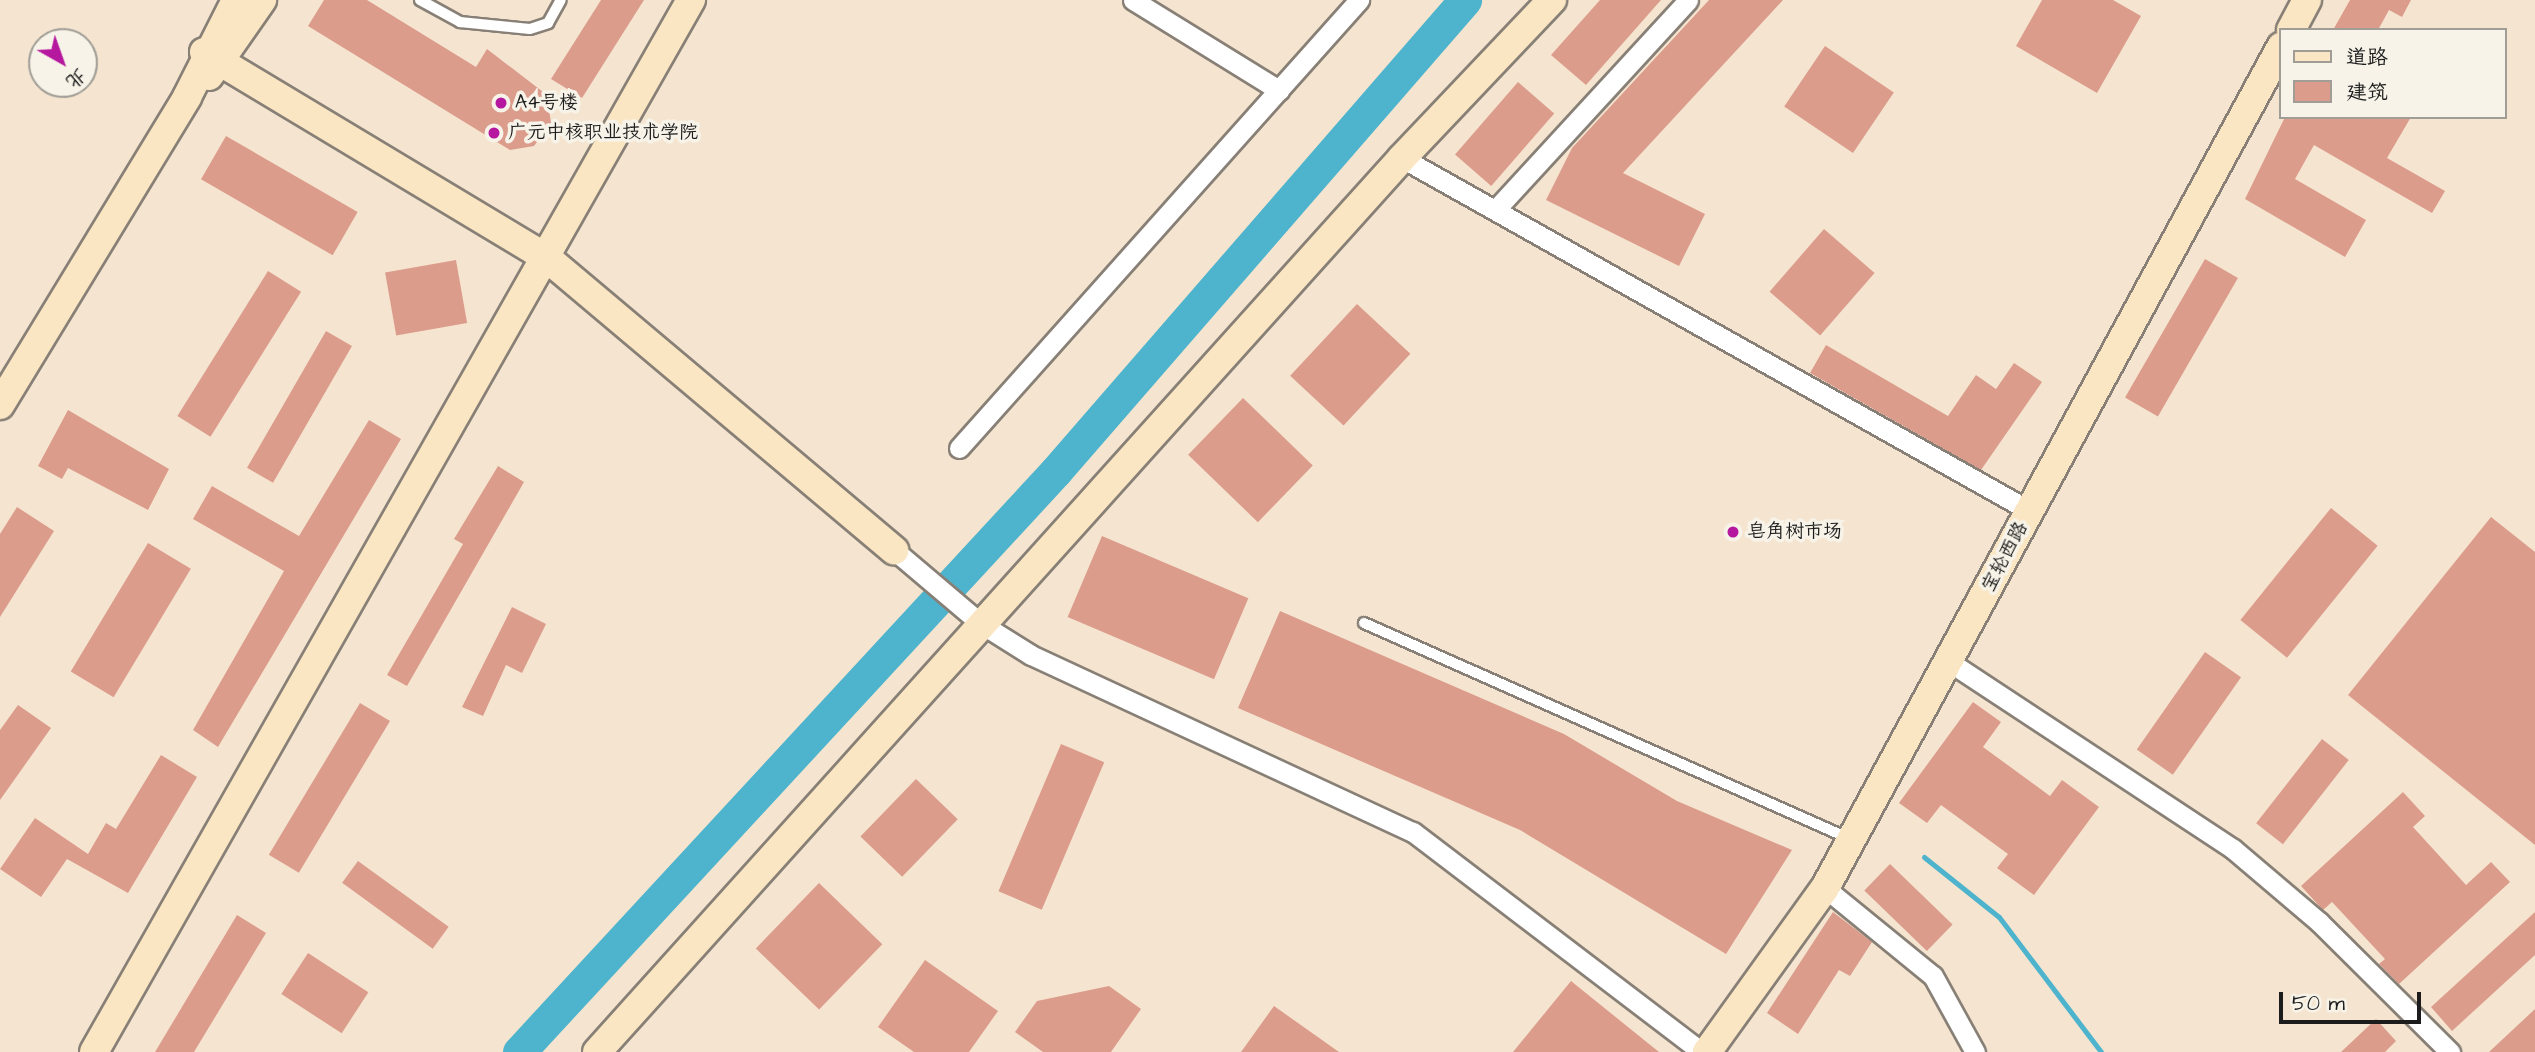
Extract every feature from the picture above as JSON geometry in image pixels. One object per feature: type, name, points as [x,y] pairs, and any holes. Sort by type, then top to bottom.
[{"type":"street","points":[[214,58],[236,0]]},
{"type":"street","points":[[0,405],[187,97],[214,58],[262,0]]},
{"type":"street","points":[[94,1052],[691,0]]},
{"type":"street","points":[[1133,0],[1279,90]]},
{"type":"street","points":[[959,448],[1359,0]]},
{"type":"street","points":[[597,1052],[971,616],[1552,0]]},
{"type":"street","points":[[1497,208],[1688,0]]},
{"type":"street","points":[[2292,28],[2307,0]]},
{"type":"street","name":"宝轮西路","points":[[1707,1052],[1825,888],[2280,49]]},
{"type":"street","points":[[214,58],[547,258],[971,616],[1031,654],[1413,832],[1702,1052]]},
{"type":"street","points":[[1402,158],[1497,208],[2030,511]]},
{"type":"street","points":[[1948,662],[2233,849],[2319,922],[2449,1052]]},
{"type":"street","points":[[1825,888],[1933,976],[1975,1052]]},
{"type":"lane","points":[[420,0],[460,22],[530,29],[548,23],[561,0]]},
{"type":"lane","points":[[1364,622],[1852,839]]},
{"type":"building","points":[[324,0],[367,0],[476,67],[487,49],[547,95],[551,123],[534,146],[510,150],[308,26]]},
{"type":"building","points":[[601,0],[644,0],[582,98],[551,79]]},
{"type":"building","points":[[1600,0],[1661,0],[1586,85],[1551,55]]},
{"type":"building","points":[[1709,0],[1783,0],[1623,173],[1705,214],[1679,266],[1546,200],[1572,148]]},
{"type":"building","points":[[2042,0],[2113,0],[2141,16],[2097,93],[2016,46]]},
{"type":"building","points":[[2350,0],[2411,0],[2402,17],[2389,10],[2379,28],[2334,28]]},
{"type":"building","points":[[1825,46],[1894,92],[1853,153],[1784,107]]},
{"type":"building","points":[[1518,82],[1554,113],[1491,186],[1455,154]]},
{"type":"building","points":[[2284,119],[2410,119],[2387,158],[2445,191],[2432,213],[2314,145],[2295,179],[2366,220],[2345,257],[2245,199]]},
{"type":"building","points":[[226,136],[358,212],[333,255],[201,179]]},
{"type":"building","points":[[1824,229],[1875,273],[1820,336],[1770,292]]},
{"type":"building","points":[[2205,259],[2238,278],[2158,417],[2125,398]]},
{"type":"building","points":[[456,260],[467,323],[396,336],[385,273]]},
{"type":"building","points":[[268,271],[301,292],[210,437],[177,416]]},
{"type":"building","points":[[1357,304],[1410,354],[1344,425],[1290,376]]},
{"type":"building","points":[[326,331],[352,346],[273,483],[247,468]]},
{"type":"building","points":[[1826,345],[1948,416],[1976,375],[1996,389],[2014,363],[2042,382],[1981,470],[1810,373]]},
{"type":"building","points":[[1243,398],[1313,465],[1258,522],[1188,455]]},
{"type":"building","points":[[68,410],[169,469],[148,510],[68,468],[62,479],[38,466]]},
{"type":"building","points":[[369,420],[401,439],[218,747],[193,730],[284,571],[193,519],[212,486],[299,536]]},
{"type":"building","points":[[498,466],[524,482],[407,686],[387,675],[463,544],[454,539]]},
{"type":"building","points":[[17,507],[54,531],[0,617],[0,534]]},
{"type":"building","points":[[2331,508],[2378,546],[2287,658],[2240,620]]},
{"type":"building","points":[[2491,517],[2535,552],[2535,845],[2348,695]]},
{"type":"building","points":[[1102,536],[1248,598],[1214,679],[1068,617]]},
{"type":"building","points":[[148,543],[191,569],[114,697],[71,672]]},
{"type":"building","points":[[512,607],[546,624],[522,673],[506,665],[483,716],[462,707]]},
{"type":"building","points":[[1280,611],[1564,734],[1677,801],[1792,850],[1726,954],[1520,830],[1238,708]]},
{"type":"building","points":[[2205,652],[2241,677],[2173,775],[2137,749]]},
{"type":"building","points":[[1973,702],[2001,722],[1983,747],[2050,796],[2062,780],[2099,807],[2034,895],[1997,868],[2008,854],[1941,805],[1927,823],[1899,803]]},
{"type":"building","points":[[360,703],[390,721],[299,873],[269,855]]},
{"type":"building","points":[[18,705],[51,728],[0,800],[0,730]]},
{"type":"building","points":[[2322,739],[2349,760],[2283,844],[2256,823]]},
{"type":"building","points":[[1061,744],[1104,762],[1042,910],[998,891]]},
{"type":"building","points":[[161,755],[197,777],[128,893],[67,859],[41,897],[0,869],[35,818],[88,854],[106,823],[116,829]]},
{"type":"building","points":[[916,779],[958,819],[902,877],[860,837]]},
{"type":"building","points":[[2403,792],[2425,816],[2413,827],[2466,885],[2491,862],[2510,882],[2399,984],[2379,964],[2385,959],[2332,902],[2323,910],[2301,886]]},
{"type":"building","points":[[358,861],[449,927],[433,949],[342,883]]},
{"type":"building","points":[[1890,864],[1953,924],[1927,951],[1864,891]]},
{"type":"building","points":[[819,883],[882,944],[819,1010],[756,948]]},
{"type":"building","points":[[1833,912],[1872,942],[1850,976],[1839,970],[1798,1034],[1767,1013]]},
{"type":"building","points":[[2535,912],[2535,955],[2452,1031],[2431,1007]]},
{"type":"building","points":[[237,915],[266,933],[194,1052],[155,1052]]},
{"type":"building","points":[[308,953],[368,992],[342,1033],[281,994]]},
{"type":"building","points":[[925,960],[998,1011],[969,1052],[914,1052],[878,1027]]},
{"type":"building","points":[[1571,981],[1659,1052],[1513,1052]]},
{"type":"building","points":[[1109,986],[1141,1009],[1111,1052],[1043,1052],[1015,1032],[1037,1001]]},
{"type":"building","points":[[1274,1006],[1339,1052],[1241,1052]]},
{"type":"building","points":[[2535,1009],[2535,1052],[2489,1052]]},
{"type":"building","points":[[2376,1019],[2396,1041],[2385,1052],[2341,1052]]},
{"type":"waterway","points":[[519,1052],[1056,471],[1465,0]]},
{"type":"waterway","points":[[1924,857],[1999,917],[2101,1052]]},
{"type":"place","name":"A4号楼","points":[[501,103]]},
{"type":"place","name":"广元中核职业技术学院","points":[[494,133]]},
{"type":"place","name":"皂角树市场","points":[[1733,532]]}]
